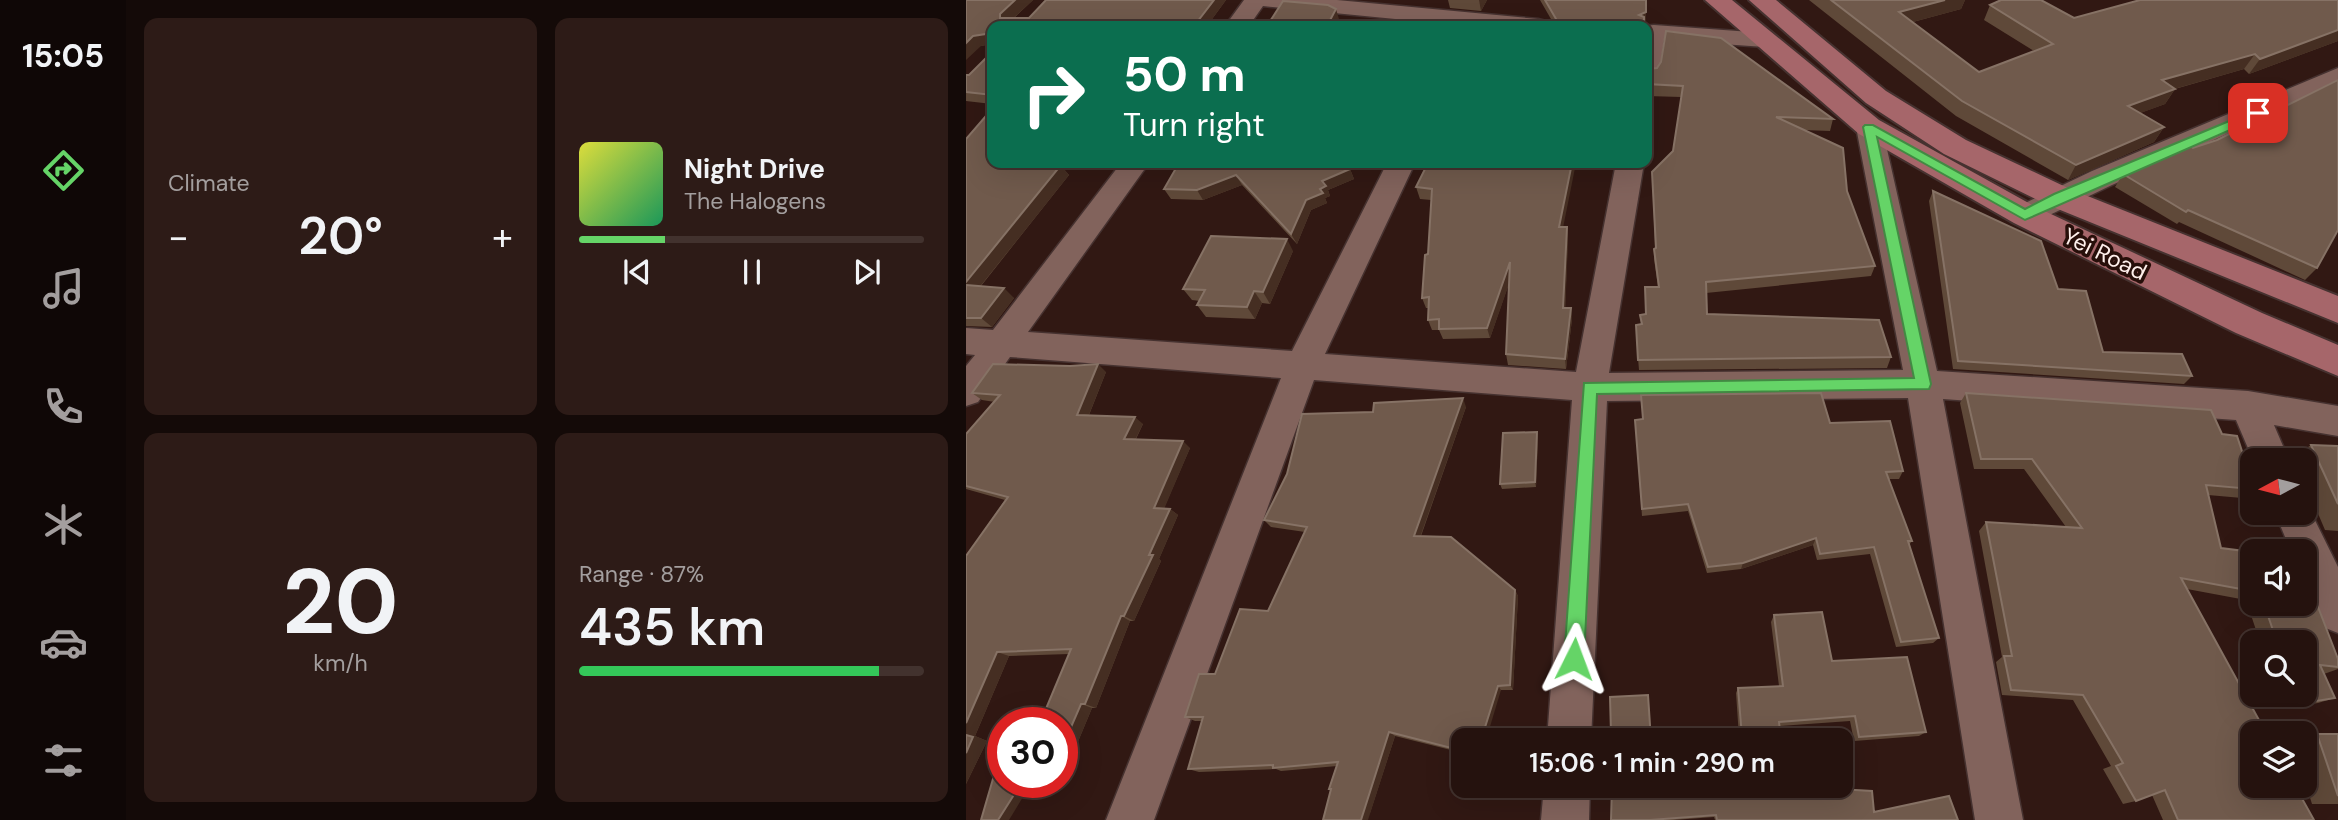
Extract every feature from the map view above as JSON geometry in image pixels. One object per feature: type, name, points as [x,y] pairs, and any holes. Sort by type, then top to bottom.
[{"type":"main road","name":"Yei Road","points":[[1717,0],[1869,127],[2025,215],[2249,323],[2338,361]]},
{"type":"main road","name":"Yei Road","points":[[1760,0],[1876,97],[1955,147],[2059,197],[2338,310]]},
{"type":"street","points":[[1241,21],[1256,0]]},
{"type":"street","points":[[1265,0],[1460,21]]},
{"type":"street","points":[[1652,32],[1765,40]]},
{"type":"street","points":[[2025,215],[2059,197],[2258,113],[2338,75]]},
{"type":"street","points":[[1869,127],[1923,384],[1999,820]]},
{"type":"street","points":[[966,392],[1131,168]]},
{"type":"street","points":[[1130,820],[1302,366],[1399,168]]},
{"type":"street","points":[[1570,728],[1590,387],[1629,168]]},
{"type":"street","points":[[966,341],[1590,387],[1923,384],[2248,406],[2338,421]]},
{"type":"street","points":[[2248,406],[2266,448]]},
{"type":"street","points":[[2299,525],[2338,613]]},
{"type":"street","points":[[1565,820],[1566,798]]},
{"type":"building","points":[[966,0],[1015,0],[1000,14],[1000,18],[1029,18],[1046,0],[1214,0],[1198,21],[987,21],[987,94],[966,92],[966,75],[986,58],[986,34],[973,36],[966,43]]},
{"type":"building","points":[[1545,0],[1646,0],[1646,12],[1639,15],[1644,17],[1644,21],[1557,21]]},
{"type":"building","points":[[1831,0],[1945,0],[1899,12],[1979,72],[2053,44],[1990,5],[2001,0],[2041,0],[2074,18],[2140,0],[2338,0],[2338,30],[2260,59],[2255,54],[2162,80],[2175,89],[2128,106],[2164,127],[2076,165],[1962,101]]},
{"type":"building","points":[[1283,1],[1328,5],[1336,9],[1330,21],[1270,21]]},
{"type":"building","points":[[1666,31],[1721,38],[1833,119],[1776,117],[1843,148],[1847,191],[1875,266],[1706,282],[1707,314],[1879,320],[1891,357],[1638,360],[1636,325],[1642,324],[1640,315],[1646,314],[1645,287],[1659,287],[1654,249],[1652,172],[1673,151],[1683,86],[1652,84],[1652,68],[1657,68],[1661,62]]},
{"type":"building","points":[[2338,80],[2338,230],[2317,268],[2188,210],[2186,212],[2123,174],[2189,145],[2193,148],[2217,140]]},
{"type":"building","points":[[987,115],[987,168],[1059,168],[966,282],[966,139]]},
{"type":"building","points":[[1176,168],[1350,169],[1322,181],[1326,186],[1320,189],[1323,193],[1306,200],[1291,234],[1236,175],[1197,190],[1164,189]]},
{"type":"building","points":[[1426,168],[1571,168],[1559,227],[1567,227],[1563,308],[1571,308],[1565,359],[1506,354],[1510,262],[1487,328],[1439,329],[1439,319],[1428,320],[1429,297],[1422,298],[1432,189],[1416,187]]},
{"type":"building","points":[[1933,191],[2041,241],[2058,289],[2086,291],[2103,352],[2182,354],[2192,376],[1958,361]]},
{"type":"building","points":[[1211,236],[1287,239],[1263,292],[1254,291],[1247,307],[1197,305],[1205,290],[1183,289]]},
{"type":"building","points":[[966,285],[1004,288],[981,318],[966,318]]},
{"type":"building","points":[[993,364],[1098,364],[1077,415],[1135,417],[1124,439],[1183,441],[1154,508],[1170,509],[1149,555],[1153,555],[1124,616],[1121,616],[1085,704],[1081,704],[1078,711],[1078,707],[1047,707],[1071,649],[997,652],[966,723],[966,556],[1008,497],[966,486],[966,434],[1000,395],[972,393]]},
{"type":"building","points":[[1821,393],[1830,423],[1890,421],[1903,471],[1886,472],[1912,541],[1908,541],[1939,638],[1901,642],[1874,547],[1820,554],[1816,538],[1743,563],[1708,567],[1688,504],[1642,509],[1635,420],[1643,419],[1641,395]]},
{"type":"building","points":[[1966,393],[2211,410],[2222,434],[2237,436],[2241,448],[2240,488],[2206,485],[2221,548],[2240,550],[2240,589],[2181,578],[2240,685],[2240,707],[2252,707],[2259,720],[2240,721],[2240,798],[2302,798],[2314,820],[2178,820],[2165,790],[2136,801],[2116,766],[2123,763],[2083,695],[2011,690],[2004,656],[2012,656],[1986,522],[2082,528],[2032,459],[1981,459]]},
{"type":"building","points":[[1463,398],[1414,536],[1451,537],[1515,590],[1510,685],[1498,686],[1485,728],[1451,728],[1451,748],[1389,732],[1361,820],[1323,820],[1338,762],[1273,768],[1273,765],[1188,769],[1203,717],[1185,717],[1199,674],[1215,674],[1240,609],[1268,611],[1307,527],[1264,520],[1287,474],[1302,414],[1373,412],[1374,403]]},
{"type":"building","points":[[1537,432],[1535,482],[1500,484],[1503,433]]},
{"type":"building","points":[[2311,445],[2338,446],[2338,504],[2317,458],[2317,448]]},
{"type":"building","points":[[2317,604],[2338,659],[2338,667],[2320,665],[2335,698],[2317,701],[2317,630],[2273,630],[2268,616],[2317,616]]},
{"type":"building","points":[[1822,612],[1832,661],[1907,657],[1926,732],[1859,737],[1855,716],[1779,722],[1780,728],[1741,728],[1738,688],[1783,686],[1774,615]]},
{"type":"building","points":[[1648,695],[1650,728],[1611,728],[1610,697]]},
{"type":"building","points":[[2317,734],[2338,734],[2338,796]]},
{"type":"building","points":[[966,735],[973,737],[966,753]]},
{"type":"building","points":[[1853,790],[1872,791],[1874,812],[1949,796],[1958,820],[1717,820],[1716,815],[1611,820],[1612,798],[1853,798]]},
{"type":"building","points":[[987,798],[1012,798],[998,820],[981,820]]},
{"type":"route","points":[[1574,659],[1590,387],[1923,384],[1869,127],[2025,215],[2059,197],[2258,113]]}]
